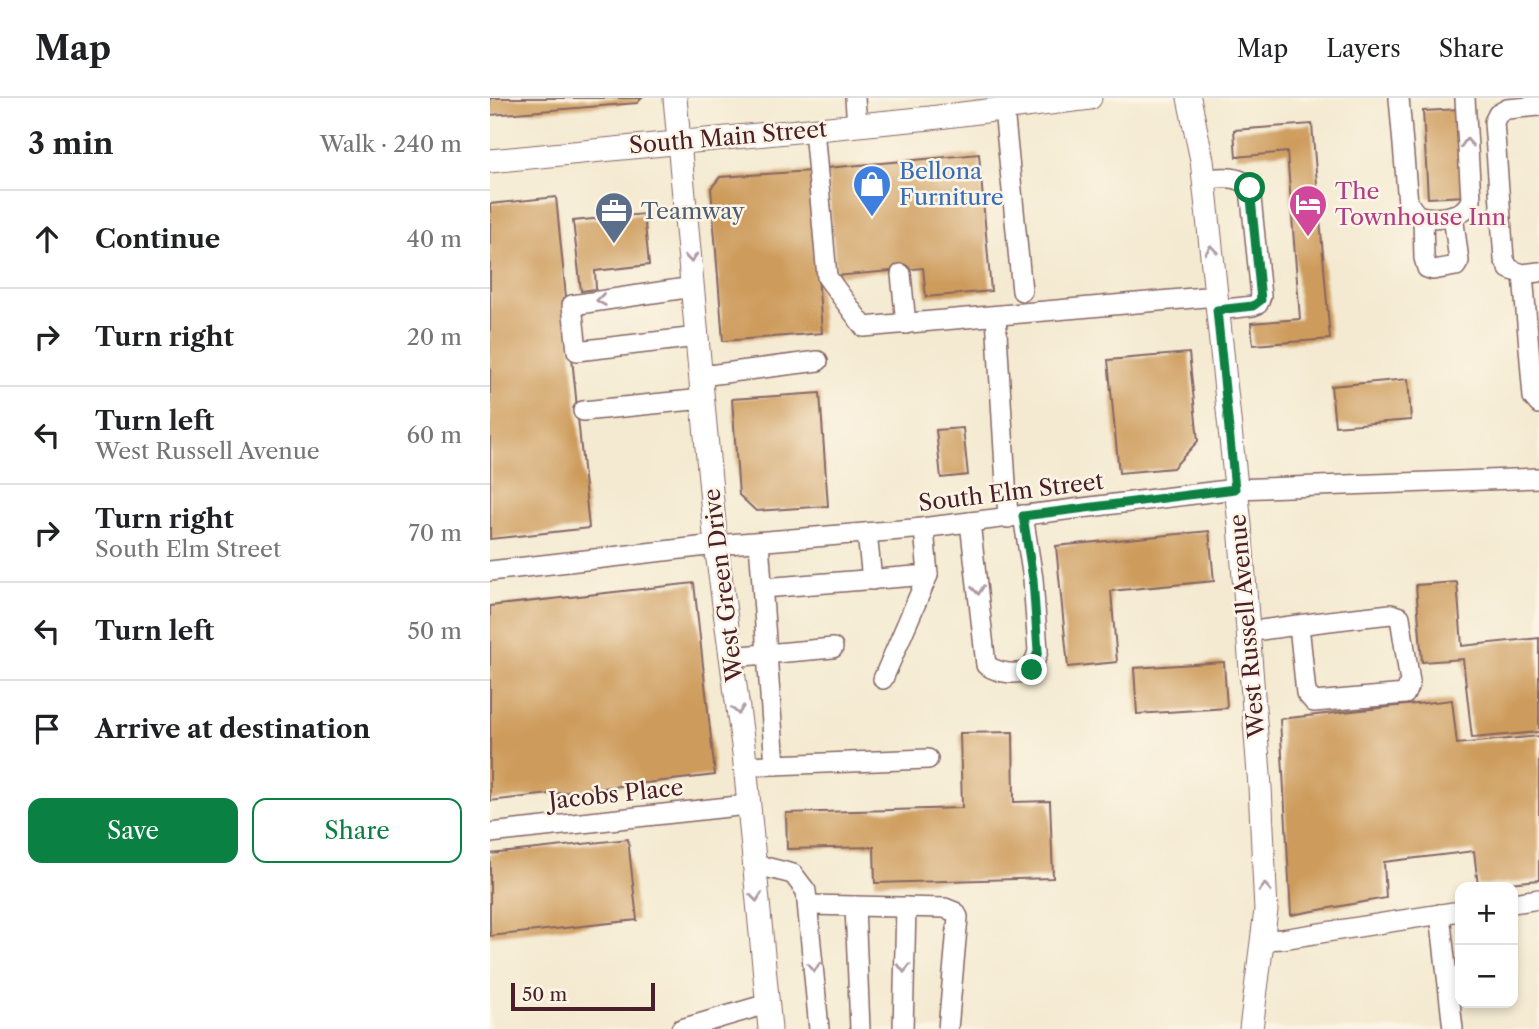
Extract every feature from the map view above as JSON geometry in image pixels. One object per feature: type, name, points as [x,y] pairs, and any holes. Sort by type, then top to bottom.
[{"type":"main road","name":"West Green Drive","points":[[676,98],[716,545],[745,766],[770,1029]]},
{"type":"main road","name":"South Main Street","points":[[490,161],[857,125],[1090,98]]},
{"type":"main road","name":"West Russell Avenue","points":[[1189,98],[1204,179],[1248,632],[1266,910],[1251,1029]]},
{"type":"street","points":[[855,98],[857,125]]},
{"type":"street","points":[[1399,98],[1408,203],[1412,211],[1423,217],[1453,215],[1465,211],[1471,199],[1465,98]]},
{"type":"street","points":[[1539,106],[1507,109],[1498,114],[1494,122],[1504,259],[1509,269],[1531,273],[1533,397],[1539,404]]},
{"type":"street","points":[[1004,109],[1022,291]]},
{"type":"street","points":[[814,129],[827,277],[864,327],[1217,303],[1253,306],[1261,300],[1250,188],[1247,183],[1238,179],[1204,179]]},
{"type":"street","points":[[1423,217],[1424,258],[1427,268],[1433,270],[1456,266],[1459,261],[1453,215]]},
{"type":"street","points":[[901,274],[906,324]]},
{"type":"street","points":[[693,287],[572,304],[577,351],[697,337]]},
{"type":"street","points":[[970,522],[986,665],[995,671],[1021,673],[1032,670],[1038,651],[1033,579],[1016,517],[996,316]]},
{"type":"street","points":[[701,376],[818,361]]},
{"type":"street","points":[[583,411],[703,399]]},
{"type":"street","name":"South Elm Street","points":[[490,571],[716,545],[924,528],[1235,489],[1539,478]]},
{"type":"street","points":[[883,679],[928,575],[924,528]]},
{"type":"street","points":[[867,533],[872,580]]},
{"type":"street","points":[[759,542],[775,765]]},
{"type":"street","points":[[763,588],[928,575]]},
{"type":"street","points":[[1248,632],[1299,625],[1391,614],[1401,617],[1410,682],[1405,694],[1314,702],[1306,693],[1299,625]]},
{"type":"street","points":[[731,657],[833,648]]},
{"type":"street","points":[[745,766],[928,759]]},
{"type":"street","name":"Jacobs Place","points":[[490,833],[747,805]]},
{"type":"street","points":[[753,864],[793,874],[806,891],[819,1029]]},
{"type":"street","points":[[1518,902],[1539,899]]},
{"type":"street","points":[[809,905],[945,908],[955,912],[958,917],[948,1029]]},
{"type":"street","points":[[855,906],[860,1029]]},
{"type":"street","points":[[903,1029],[906,907]]},
{"type":"street","points":[[1262,940],[1455,912]]},
{"type":"street","points":[[1440,914],[1453,1029]]},
{"type":"street","points":[[681,1029],[767,1004]]},
{"type":"building","points":[[490,98],[642,98],[637,103],[490,115]]},
{"type":"building","points":[[1461,109],[1466,196],[1428,198],[1423,111]]},
{"type":"building","name":"The Townhouse Inn","points":[[1312,124],[1330,339],[1253,345],[1251,323],[1300,319],[1287,152],[1236,157],[1234,130]]},
{"type":"building","points":[[979,154],[991,291],[926,297],[923,268],[836,276],[827,168]]},
{"type":"building","points":[[811,171],[822,333],[723,341],[711,188],[720,177]]},
{"type":"building","points":[[556,197],[589,528],[490,539],[490,204]]},
{"type":"building","points":[[644,214],[649,265],[595,271],[596,289],[581,291],[573,221]]},
{"type":"building","points":[[1189,353],[1198,441],[1173,468],[1119,473],[1108,360]]},
{"type":"building","points":[[1408,379],[1411,420],[1335,426],[1331,386]]},
{"type":"building","points":[[820,393],[828,506],[756,511],[739,495],[732,399]]},
{"type":"building","points":[[963,428],[968,475],[941,478],[936,430]]},
{"type":"building","points":[[1209,531],[1214,581],[1111,591],[1117,662],[1068,667],[1056,546]]},
{"type":"building","points":[[1457,582],[1462,646],[1539,638],[1539,732],[1472,738],[1463,659],[1422,662],[1416,585]]},
{"type":"building","points":[[694,583],[715,775],[490,801],[490,606]]},
{"type":"building","points":[[1224,662],[1227,708],[1137,714],[1134,668]]},
{"type":"building","points":[[1452,700],[1457,744],[1539,736],[1539,880],[1478,882],[1474,851],[1384,862],[1386,898],[1291,915],[1280,719]]},
{"type":"building","points":[[1013,732],[1014,802],[1050,801],[1053,878],[875,883],[874,847],[787,849],[786,813],[962,808],[960,733]]},
{"type":"building","points":[[628,839],[637,920],[490,936],[490,854]]},
{"type":"place","name":"Bellona Furniture","points":[[872,218]]},
{"type":"place","name":"The Townhouse Inn","points":[[1308,238]]},
{"type":"place","name":"Teamway","points":[[614,245]]},
{"type":"route","points":[[1032,670],[1038,651],[1033,579],[1023,516],[1235,489],[1217,310],[1253,306],[1261,300],[1250,188]]}]
